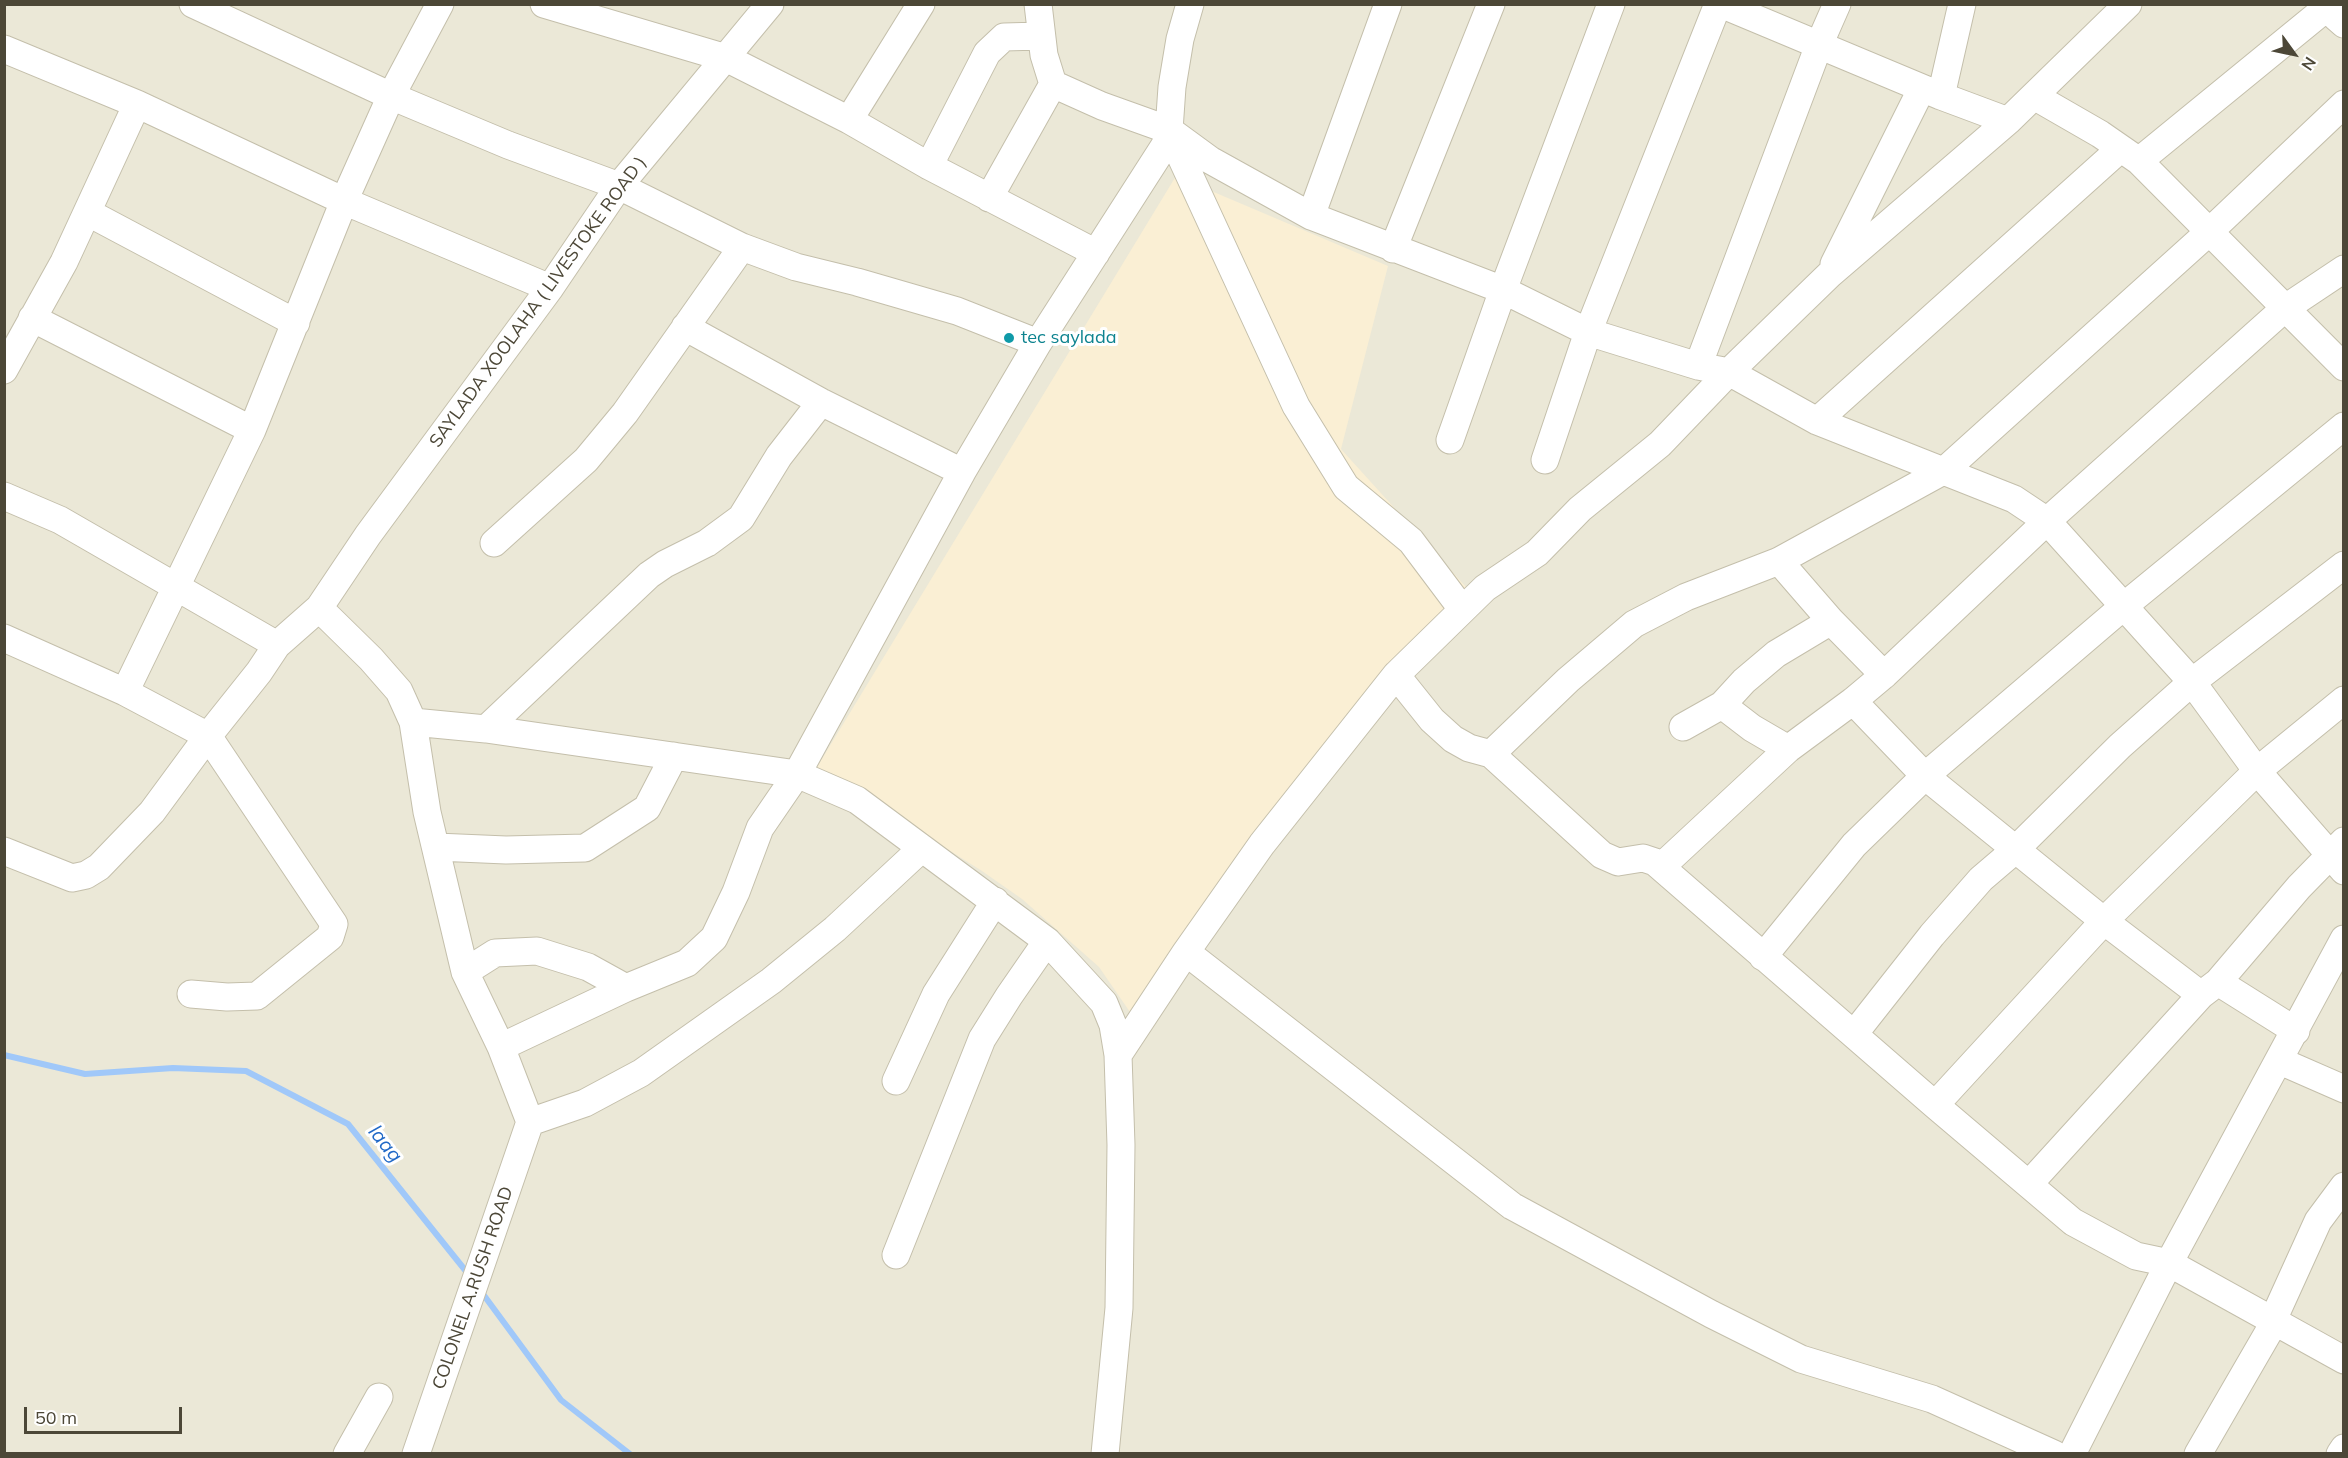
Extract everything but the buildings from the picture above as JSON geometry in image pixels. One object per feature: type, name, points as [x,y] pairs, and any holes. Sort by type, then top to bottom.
[{"type":"street","points":[[194,4],[391,96],[508,145],[619,186],[742,248],[796,267],[957,311],[1038,343]]},
{"type":"street","points":[[125,692],[252,430],[344,201],[391,96],[440,4]]},
{"type":"street","points":[[544,4],[726,58],[849,120],[929,166],[1096,254]]},
{"type":"street","name":"SAYLADA XOOLAHA ( LIVESTOKE ROAD )","points":[[4,851],[72,878],[86,875],[99,867],[152,812],[277,645],[319,608],[375,525],[550,288],[619,186],[770,4]]},
{"type":"street","points":[[849,120],[921,4]]},
{"type":"street","points":[[989,198],[1053,84],[1044,55],[1038,4]]},
{"type":"street","points":[[501,1047],[626,988],[687,963],[714,938],[736,892],[760,828],[797,774],[962,472],[1038,343],[1165,145],[1169,130],[1173,77],[1180,39],[1190,4]]},
{"type":"street","points":[[1311,216],[1388,4]]},
{"type":"street","points":[[1393,249],[1491,4]]},
{"type":"street","points":[[1450,440],[1503,290],[1611,4]]},
{"type":"street","points":[[1545,460],[1588,332],[1719,4],[2008,121]]},
{"type":"street","points":[[1698,366],[1819,45],[1837,4]]},
{"type":"street","points":[[1829,275],[1932,92],[1962,4]]},
{"type":"street","points":[[1118,1055],[1186,952],[1262,844],[1396,675],[1485,588],[1537,553],[1580,509],[1660,444],[1728,372],[1829,275],[2008,121],[2128,4]]},
{"type":"street","points":[[1817,421],[2129,155],[2331,4],[2336,17],[2343,24]]},
{"type":"street","points":[[929,166],[987,53],[1004,37],[1041,36]]},
{"type":"street","points":[[4,49],[137,104],[344,201],[550,288]]},
{"type":"street","points":[[1053,84],[1102,106],[1169,130],[1210,160],[1311,216],[1503,290],[1588,332],[1698,366],[1728,372],[1817,421],[2014,499],[2047,521],[2192,682],[2257,771],[2339,856],[2299,887],[2209,989],[2029,1184]]},
{"type":"street","points":[[2034,96],[2100,134],[2129,155],[2343,367]]},
{"type":"street","points":[[4,370],[64,262],[137,104]]},
{"type":"street","points":[[1491,754],[1568,680],[1634,624],[1686,597],[1779,561],[1945,470],[2209,232],[2343,104]]},
{"type":"street","points":[[1169,130],[1296,406],[1346,487],[1411,541],[1462,609]]},
{"type":"street","points":[[87,212],[296,323]]},
{"type":"street","points":[[494,543],[586,460],[625,413],[742,248]]},
{"type":"street","points":[[1661,867],[1788,749],[1884,675],[2047,521],[2284,309],[2343,268]]},
{"type":"street","points":[[32,318],[252,430]]},
{"type":"street","points":[[685,327],[820,402],[962,472]]},
{"type":"street","points":[[486,729],[649,575],[665,564],[707,543],[741,518],[779,456],[820,402]]},
{"type":"street","points":[[1763,957],[1854,846],[1925,776],[2124,606],[2343,426]]},
{"type":"street","points":[[4,496],[60,520],[277,645]]},
{"type":"street","points":[[1779,561],[1831,621],[1884,675]]},
{"type":"street","points":[[1854,1034],[1932,934],[1982,879],[2015,850],[2120,746],[2192,682],[2343,565]]},
{"type":"street","points":[[319,608],[371,659],[399,691],[413,722],[427,812],[465,972],[501,1047],[530,1122],[585,1103],[651,1066],[771,981],[836,929],[921,849]]},
{"type":"street","points":[[1683,728],[1722,705],[1744,681],[1776,654],[1831,621]]},
{"type":"street","points":[[4,638],[125,692],[208,736],[334,924],[330,937],[257,996],[227,997],[191,994]]},
{"type":"street","points":[[1396,675],[1432,720],[1453,739],[1469,748],[1491,754],[1602,855],[1618,862],[1650,859],[1661,867],[2073,1222],[2136,1256],[2169,1263],[2343,1360]]},
{"type":"street","points":[[1935,1105],[2104,921],[2257,771],[2343,700]]},
{"type":"street","points":[[1853,701],[1925,776],[2104,921],[2209,989],[2296,1031]]},
{"type":"street","points":[[1722,705],[1752,728],[1788,749]]},
{"type":"street","points":[[413,722],[486,729],[797,774],[856,800],[1047,941],[1104,1003],[1113,1025],[1118,1055],[1121,1145],[1119,1308],[1106,1454]]},
{"type":"street","points":[[436,847],[506,850],[585,848],[647,808],[674,756]]},
{"type":"street","points":[[896,1080],[936,994],[995,901]]},
{"type":"street","points":[[2072,1454],[2169,1263],[2280,1061],[2343,939]]},
{"type":"street","points":[[896,1255],[982,1039],[1047,941]]},
{"type":"street","points":[[465,972],[495,953],[537,951],[588,967],[626,988]]},
{"type":"street","points":[[1186,952],[1512,1206],[1711,1314],[1801,1359],[1932,1399],[2054,1454]]},
{"type":"street","points":[[2280,1061],[2343,1089]]},
{"type":"street","name":"COLONEL A.RUSH ROAD","points":[[416,1454],[530,1122]]},
{"type":"street","points":[[2198,1454],[2275,1321],[2318,1221],[2343,1186]]},
{"type":"street","points":[[347,1454],[379,1397]]},
{"type":"street","points":[[2340,1454],[2343,1448]]},
{"type":"shaded area","points":[[5,5],[2343,5],[2343,1453],[5,1453]]},
{"type":"shaded area","points":[[1176,176],[1388,266],[1341,449],[1466,587],[1132,1015],[1099,967],[1022,899],[982,871],[817,767]]},
{"type":"waterway","name":"laag","points":[[4,1055],[85,1074],[173,1068],[246,1071],[348,1124],[469,1275]]},
{"type":"waterway","name":"laag","points":[[480,1290],[561,1400],[630,1454]]},
{"type":"place","name":"tec saylada","points":[[1009,338]]}]
